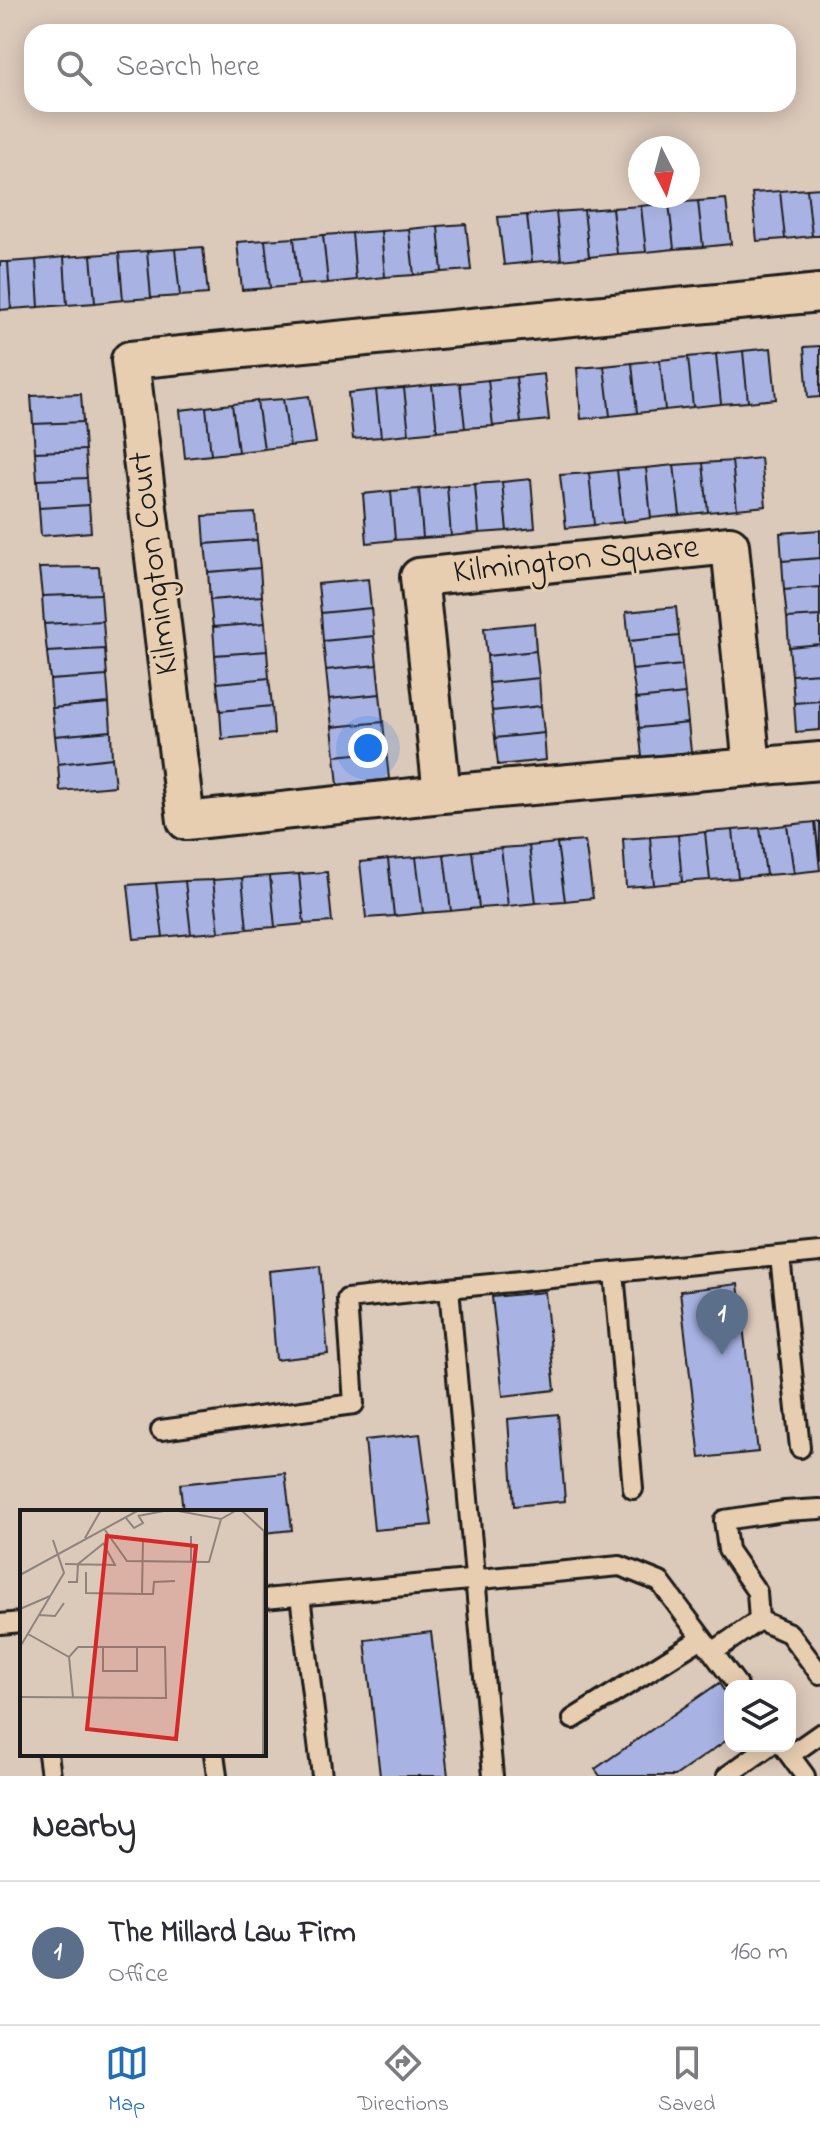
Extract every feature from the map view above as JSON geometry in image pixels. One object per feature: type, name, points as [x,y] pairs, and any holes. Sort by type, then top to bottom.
[{"type":"street","name":"Kilmington Court","points":[[820,293],[130,360],[186,821],[442,794],[820,761]]},
{"type":"street","name":"Kilmington Square","points":[[442,794],[419,577],[730,545],[752,767]]},
{"type":"lane","points":[[161,1430],[354,1404],[347,1299],[820,1252]]},
{"type":"lane","points":[[780,1256],[800,1448]]},
{"type":"lane","points":[[614,1272],[633,1489]]},
{"type":"lane","points":[[449,1288],[493,1776]]},
{"type":"lane","points":[[759,1620],[757,1592],[728,1550],[724,1520],[820,1509]]},
{"type":"lane","points":[[266,1599],[620,1566],[660,1582],[733,1680]]},
{"type":"lane","points":[[300,1596],[322,1776]]},
{"type":"lane","points":[[573,1719],[759,1620],[789,1633],[820,1674]]},
{"type":"lane","points":[[0,1624],[20,1622]]},
{"type":"lane","points":[[796,1746],[820,1734]]},
{"type":"lane","points":[[727,1776],[761,1752]]},
{"type":"lane","points":[[788,1752],[805,1776]]},
{"type":"lane","points":[[48,1756],[51,1776]]},
{"type":"lane","points":[[214,1756],[217,1776]]},
{"type":"building","points":[[820,188],[820,236],[812,236],[807,189]]},
{"type":"building","points":[[807,189],[812,236],[785,239],[780,191]]},
{"type":"building","points":[[780,191],[785,239],[757,241],[752,193]]},
{"type":"building","points":[[726,199],[731,244],[703,247],[700,201]]},
{"type":"building","points":[[612,208],[641,208],[646,252],[617,254]]},
{"type":"building","points":[[612,208],[617,254],[589,257],[584,210]]},
{"type":"building","points":[[641,208],[670,208],[674,249],[646,252]]},
{"type":"building","points":[[670,208],[699,208],[703,247],[674,249]]},
{"type":"building","points":[[584,210],[589,257],[561,260],[556,212]]},
{"type":"building","points":[[556,212],[561,260],[532,262],[527,215]]},
{"type":"building","points":[[527,215],[532,262],[504,265],[498,217]]},
{"type":"building","points":[[466,224],[471,270],[442,272],[438,226]]},
{"type":"building","points":[[438,226],[442,272],[414,275],[409,229]]},
{"type":"building","points":[[409,229],[414,275],[385,277],[381,231]]},
{"type":"building","points":[[381,231],[385,277],[356,280],[352,233]]},
{"type":"building","points":[[352,233],[356,280],[328,283],[323,235]]},
{"type":"building","points":[[323,235],[328,283],[299,285],[294,238]]},
{"type":"building","points":[[294,238],[299,285],[270,288],[265,240]]},
{"type":"building","points":[[265,240],[270,288],[242,290],[237,242]]},
{"type":"building","points":[[203,247],[208,294],[180,296],[175,249]]},
{"type":"building","points":[[175,249],[180,296],[151,298],[147,251]]},
{"type":"building","points":[[147,251],[151,298],[123,300],[119,253]]},
{"type":"building","points":[[119,253],[123,300],[95,303],[91,255]]},
{"type":"building","points":[[91,255],[95,303],[67,305],[64,257]]},
{"type":"building","points":[[64,257],[67,305],[39,307],[36,260]]},
{"type":"building","points":[[36,260],[39,307],[11,309],[8,262]]},
{"type":"building","points":[[0,262],[8,262],[11,309],[0,310]]},
{"type":"building","points":[[820,346],[820,397],[808,398],[804,347]]},
{"type":"building","points":[[771,348],[776,399],[748,402],[743,351]]},
{"type":"building","points":[[743,351],[748,402],[721,404],[716,354]]},
{"type":"building","points":[[716,354],[721,404],[693,407],[688,357]]},
{"type":"building","points":[[688,357],[693,407],[665,410],[660,360]]},
{"type":"building","points":[[660,360],[665,410],[637,413],[632,363]]},
{"type":"building","points":[[632,363],[637,413],[610,416],[604,366]]},
{"type":"building","points":[[604,366],[610,416],[581,419],[577,368]]},
{"type":"building","points":[[544,374],[549,420],[521,423],[516,377]]},
{"type":"building","points":[[516,377],[521,423],[493,426],[488,380]]},
{"type":"building","points":[[488,380],[493,426],[465,428],[460,383]]},
{"type":"building","points":[[460,383],[465,428],[437,431],[432,385]]},
{"type":"building","points":[[432,385],[437,431],[409,434],[404,388]]},
{"type":"building","points":[[404,388],[409,434],[381,437],[376,390]]},
{"type":"building","points":[[376,390],[381,437],[353,439],[348,393]]},
{"type":"building","points":[[81,394],[83,422],[33,424],[31,396]]},
{"type":"building","points":[[309,396],[316,443],[290,446],[283,399]]},
{"type":"building","points":[[283,399],[290,446],[264,449],[257,401]]},
{"type":"building","points":[[257,401],[264,449],[238,452],[232,404]]},
{"type":"building","points":[[232,404],[238,452],[211,455],[206,407]]},
{"type":"building","points":[[206,407],[211,455],[185,458],[180,410]]},
{"type":"building","points":[[83,422],[85,450],[35,452],[33,424]]},
{"type":"building","points":[[85,450],[87,478],[37,480],[35,452]]},
{"type":"building","points":[[761,458],[766,506],[737,509],[732,461]]},
{"type":"building","points":[[732,461],[737,509],[708,512],[703,463]]},
{"type":"building","points":[[703,463],[708,512],[680,515],[674,465]]},
{"type":"building","points":[[674,465],[680,515],[651,518],[646,468]]},
{"type":"building","points":[[646,468],[651,518],[623,522],[617,470]]},
{"type":"building","points":[[617,470],[623,522],[594,525],[589,473]]},
{"type":"building","points":[[589,473],[594,525],[566,528],[560,475]]},
{"type":"building","points":[[87,478],[89,505],[39,508],[37,480]]},
{"type":"building","points":[[531,479],[535,528],[507,531],[502,482]]},
{"type":"building","points":[[502,482],[507,531],[479,533],[475,484]]},
{"type":"building","points":[[475,484],[479,533],[451,536],[447,486]]},
{"type":"building","points":[[447,486],[451,536],[423,538],[419,489]]},
{"type":"building","points":[[419,489],[423,538],[395,540],[391,491]]},
{"type":"building","points":[[391,491],[395,540],[367,543],[363,494]]},
{"type":"building","points":[[89,505],[91,532],[41,536],[39,508]]},
{"type":"building","points":[[255,513],[257,540],[205,544],[203,516]]},
{"type":"building","points":[[820,530],[820,558],[782,561],[780,533]]},
{"type":"building","points":[[257,540],[260,568],[208,572],[205,544]]},
{"type":"building","points":[[820,558],[820,587],[784,590],[782,561]]},
{"type":"building","points":[[99,567],[101,594],[42,596],[39,568]]},
{"type":"building","points":[[260,568],[262,596],[210,600],[208,572]]},
{"type":"building","points":[[368,579],[371,608],[321,613],[318,584]]},
{"type":"building","points":[[820,587],[820,616],[787,618],[784,590]]},
{"type":"building","points":[[101,594],[103,621],[44,624],[42,596]]},
{"type":"building","points":[[262,596],[265,623],[213,627],[210,600]]},
{"type":"building","points":[[676,607],[679,636],[629,641],[626,612]]},
{"type":"building","points":[[371,608],[374,636],[323,641],[321,613]]},
{"type":"building","points":[[820,616],[820,644],[789,647],[787,618]]},
{"type":"building","points":[[103,621],[105,649],[47,652],[44,624]]},
{"type":"building","points":[[265,623],[267,651],[215,655],[213,627]]},
{"type":"building","points":[[534,623],[536,651],[487,656],[484,628]]},
{"type":"building","points":[[374,636],[377,665],[326,670],[323,641]]},
{"type":"building","points":[[679,636],[682,665],[632,670],[629,641]]},
{"type":"building","points":[[820,644],[820,673],[792,675],[789,647]]},
{"type":"building","points":[[105,649],[107,676],[50,680],[47,652]]},
{"type":"building","points":[[267,651],[269,678],[217,683],[215,655]]},
{"type":"building","points":[[536,651],[539,678],[489,683],[487,656]]},
{"type":"building","points":[[377,665],[380,694],[329,699],[326,670]]},
{"type":"building","points":[[682,665],[685,694],[636,699],[632,670]]},
{"type":"building","points":[[820,673],[820,701],[794,703],[792,675]]},
{"type":"building","points":[[107,676],[109,703],[52,708],[50,680]]},
{"type":"building","points":[[269,678],[272,706],[220,711],[217,683]]},
{"type":"building","points":[[539,678],[541,706],[492,711],[489,683]]},
{"type":"building","points":[[380,694],[383,722],[332,727],[329,699]]},
{"type":"building","points":[[685,694],[688,723],[639,728],[636,699]]},
{"type":"building","points":[[820,701],[820,730],[796,732],[794,703]]},
{"type":"building","points":[[109,703],[111,731],[55,736],[52,708]]},
{"type":"building","points":[[272,706],[274,734],[222,739],[220,711]]},
{"type":"building","points":[[541,706],[544,733],[495,738],[492,711]]},
{"type":"building","points":[[383,722],[386,751],[335,756],[332,727]]},
{"type":"building","points":[[688,723],[691,752],[642,757],[639,728]]},
{"type":"building","points":[[111,731],[112,758],[58,764],[55,736]]},
{"type":"building","points":[[544,733],[546,760],[498,765],[495,738]]},
{"type":"building","points":[[386,751],[389,779],[338,785],[335,756]]},
{"type":"building","points":[[112,758],[115,786],[60,791],[58,764]]},
{"type":"building","points":[[815,822],[820,822],[820,861]]},
{"type":"building","points":[[815,822],[820,870],[794,873],[787,825]]},
{"type":"building","points":[[787,825],[794,873],[766,875],[760,828]]},
{"type":"building","points":[[760,828],[766,875],[738,878],[733,830]]},
{"type":"building","points":[[733,830],[738,878],[710,880],[705,832]]},
{"type":"building","points":[[705,832],[710,880],[682,882],[678,835]]},
{"type":"building","points":[[678,835],[682,882],[654,885],[650,837]]},
{"type":"building","points":[[650,837],[654,885],[626,887],[623,839]]},
{"type":"building","points":[[585,841],[593,898],[565,901],[557,843]]},
{"type":"building","points":[[557,843],[565,901],[536,903],[529,846]]},
{"type":"building","points":[[529,846],[536,903],[508,906],[501,848]]},
{"type":"building","points":[[501,848],[508,906],[479,908],[472,851]]},
{"type":"building","points":[[472,851],[479,908],[451,911],[444,854]]},
{"type":"building","points":[[444,854],[451,911],[423,913],[416,857]]},
{"type":"building","points":[[416,857],[423,913],[394,916],[388,859]]},
{"type":"building","points":[[388,859],[394,916],[366,918],[360,862]]},
{"type":"building","points":[[327,872],[332,922],[304,924],[299,874]]},
{"type":"building","points":[[299,874],[304,924],[275,927],[270,876]]},
{"type":"building","points":[[270,876],[275,927],[247,929],[242,878]]},
{"type":"building","points":[[242,878],[247,929],[219,932],[213,880]]},
{"type":"building","points":[[213,880],[219,932],[191,934],[185,881]]},
{"type":"building","points":[[185,881],[191,934],[163,937],[156,883]]},
{"type":"building","points":[[156,883],[163,937],[134,939],[128,885]]},
{"type":"building","points":[[320,1266],[328,1354],[276,1360],[269,1271]]},
{"type":"building","points":[[738,1284],[758,1452],[700,1458],[680,1291]]},
{"type":"building","points":[[545,1292],[555,1390],[503,1396],[492,1297]]},
{"type":"building","points":[[558,1414],[565,1501],[514,1506],[508,1419]]},
{"type":"building","points":[[420,1434],[432,1525],[374,1530],[365,1440]]},
{"type":"building","points":[[285,1473],[292,1530],[266,1533],[266,1510],[183,1510],[180,1484]]},
{"type":"building","points":[[431,1632],[448,1776],[380,1776],[365,1640]]},
{"type":"building","points":[[719,1683],[724,1691],[724,1742],[675,1776],[600,1776],[595,1769]]},
{"type":"place","name":"The Millard Law Firm","points":[[722,1355]]}]
